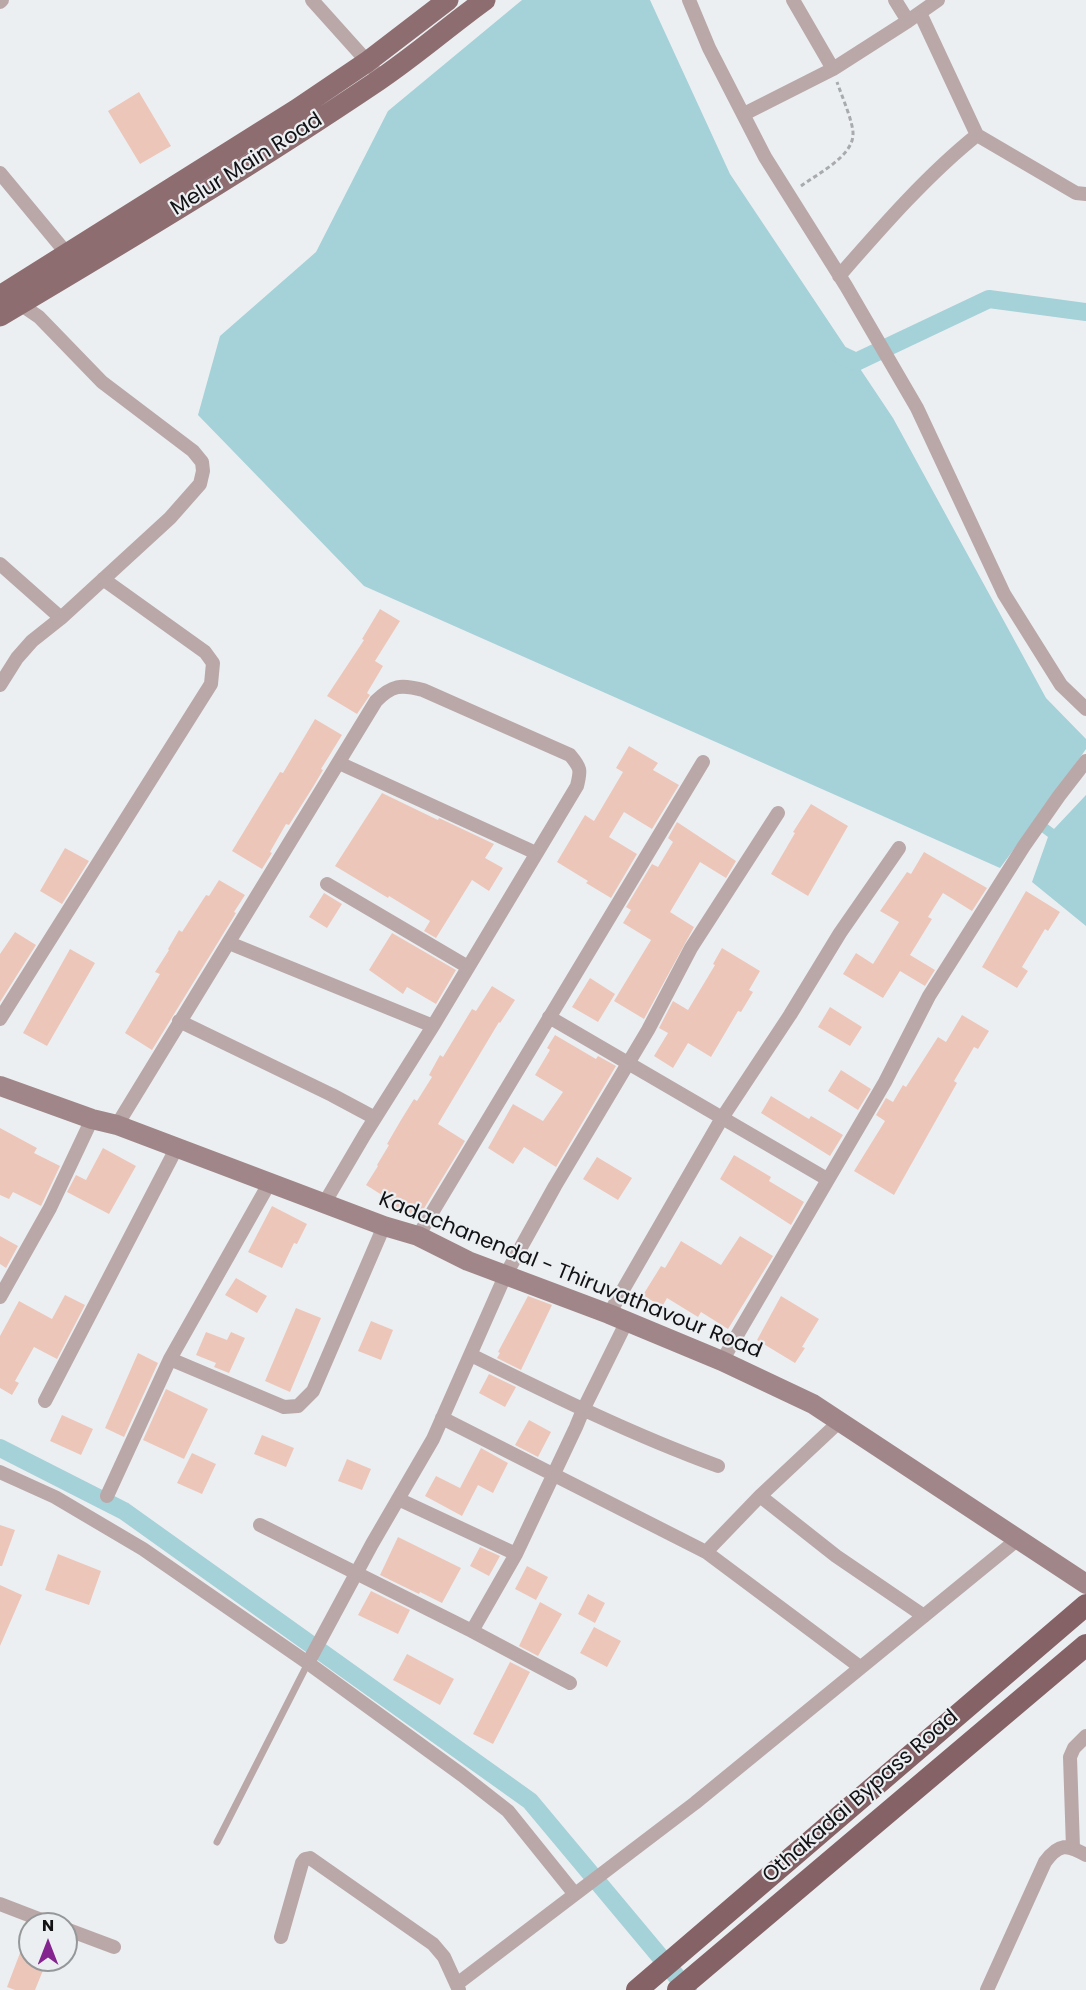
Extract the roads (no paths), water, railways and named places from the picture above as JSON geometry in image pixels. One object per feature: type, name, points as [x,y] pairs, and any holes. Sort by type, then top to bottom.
[{"type":"highway","name":"Othakadai Bypass Road","points":[[637,1990],[1083,1608]]},
{"type":"highway","name":"Othakadai Bypass Road","points":[[684,1985],[1086,1644]]},
{"type":"main road","name":"Melur Main Road","points":[[0,316],[218,185],[382,78],[485,0]]},
{"type":"main road","name":"Melur Main Road","points":[[0,296],[296,110],[367,62],[439,3]]},
{"type":"main road","name":"Kadachanendal - Thiruvathavour Road","points":[[1,1088],[92,1119],[117,1125],[384,1226],[418,1236],[468,1261],[618,1318],[722,1361],[813,1404],[1086,1584]]},
{"type":"street","points":[[312,0],[382,78]]},
{"type":"street","points":[[688,0],[709,48],[765,157],[917,408],[1004,594],[1061,685],[1086,709]]},
{"type":"street","points":[[794,0],[833,69]]},
{"type":"street","points":[[895,0],[908,21]]},
{"type":"street","points":[[744,114],[833,69],[938,0]]},
{"type":"street","points":[[920,13],[977,135],[1076,193],[1086,194]]},
{"type":"street","points":[[839,276],[960,148],[977,135]]},
{"type":"street","points":[[0,173],[68,255]]},
{"type":"street","points":[[0,685],[17,658],[32,641],[61,618],[171,518],[200,484],[203,471],[202,462],[193,451],[102,382],[39,317],[20,304]]},
{"type":"street","points":[[0,564],[61,618]]},
{"type":"street","points":[[0,1019],[211,684],[213,663],[205,652],[103,579]]},
{"type":"street","points":[[117,1125],[376,701],[387,690],[398,686],[423,690],[570,755],[579,766],[580,775],[577,786],[325,1202]]},
{"type":"street","points":[[722,1361],[885,1082],[929,996],[1030,838],[1086,761]]},
{"type":"street","points":[[418,1236],[704,762]]},
{"type":"street","points":[[339,763],[536,853]]},
{"type":"street","points":[[313,1654],[442,1418],[505,1276],[692,948],[778,813]]},
{"type":"street","points":[[472,1631],[516,1554],[554,1475],[618,1318],[722,1119],[840,933],[899,848]]},
{"type":"street","points":[[327,884],[468,967]]},
{"type":"street","points":[[229,943],[433,1026]]},
{"type":"street","points":[[549,1017],[827,1179]]},
{"type":"street","points":[[179,1021],[375,1118]]},
{"type":"street","points":[[0,1297],[50,1208],[92,1119]]},
{"type":"street","points":[[45,1401],[177,1147]]},
{"type":"street","points":[[106,1496],[170,1359],[270,1182]]},
{"type":"street","points":[[170,1359],[284,1407],[298,1406],[313,1391],[384,1226]]},
{"type":"street","points":[[471,1355],[582,1410],[718,1466]]},
{"type":"street","points":[[442,1418],[706,1552],[860,1667]]},
{"type":"street","points":[[706,1552],[760,1496],[839,1422]]},
{"type":"street","points":[[0,1472],[55,1497],[313,1654],[508,1810],[577,1890]]},
{"type":"street","points":[[760,1496],[836,1556],[924,1616]]},
{"type":"street","points":[[398,1499],[516,1554]]},
{"type":"street","points":[[260,1525],[472,1631],[570,1683]]},
{"type":"street","points":[[280,1937],[302,1863],[305,1859],[310,1858],[432,1944],[444,1957],[458,1987],[577,1890],[694,1803],[1018,1539]]},
{"type":"street","points":[[1073,1848],[1070,1757],[1074,1748],[1086,1736]]},
{"type":"street","points":[[987,1990],[1045,1862],[1057,1849],[1064,1847],[1073,1848],[1086,1855]]},
{"type":"street","points":[[0,1904],[21,1912]]},
{"type":"street","points":[[78,1934],[114,1947]]},
{"type":"lane","points":[[217,1842],[313,1654]]},
{"type":"water","points":[[522,0],[650,0],[730,174],[893,418],[1046,698],[1086,739],[1086,749],[1038,817],[1054,829],[1086,795],[1086,926],[1032,882],[1048,837],[1032,825],[1000,868],[364,586],[198,415],[220,336],[316,252],[388,111]]},
{"type":"waterway","points":[[835,352],[856,362],[989,299],[1086,312]]},
{"type":"waterway","points":[[0,1448],[124,1511],[530,1801],[688,1990]]}]
